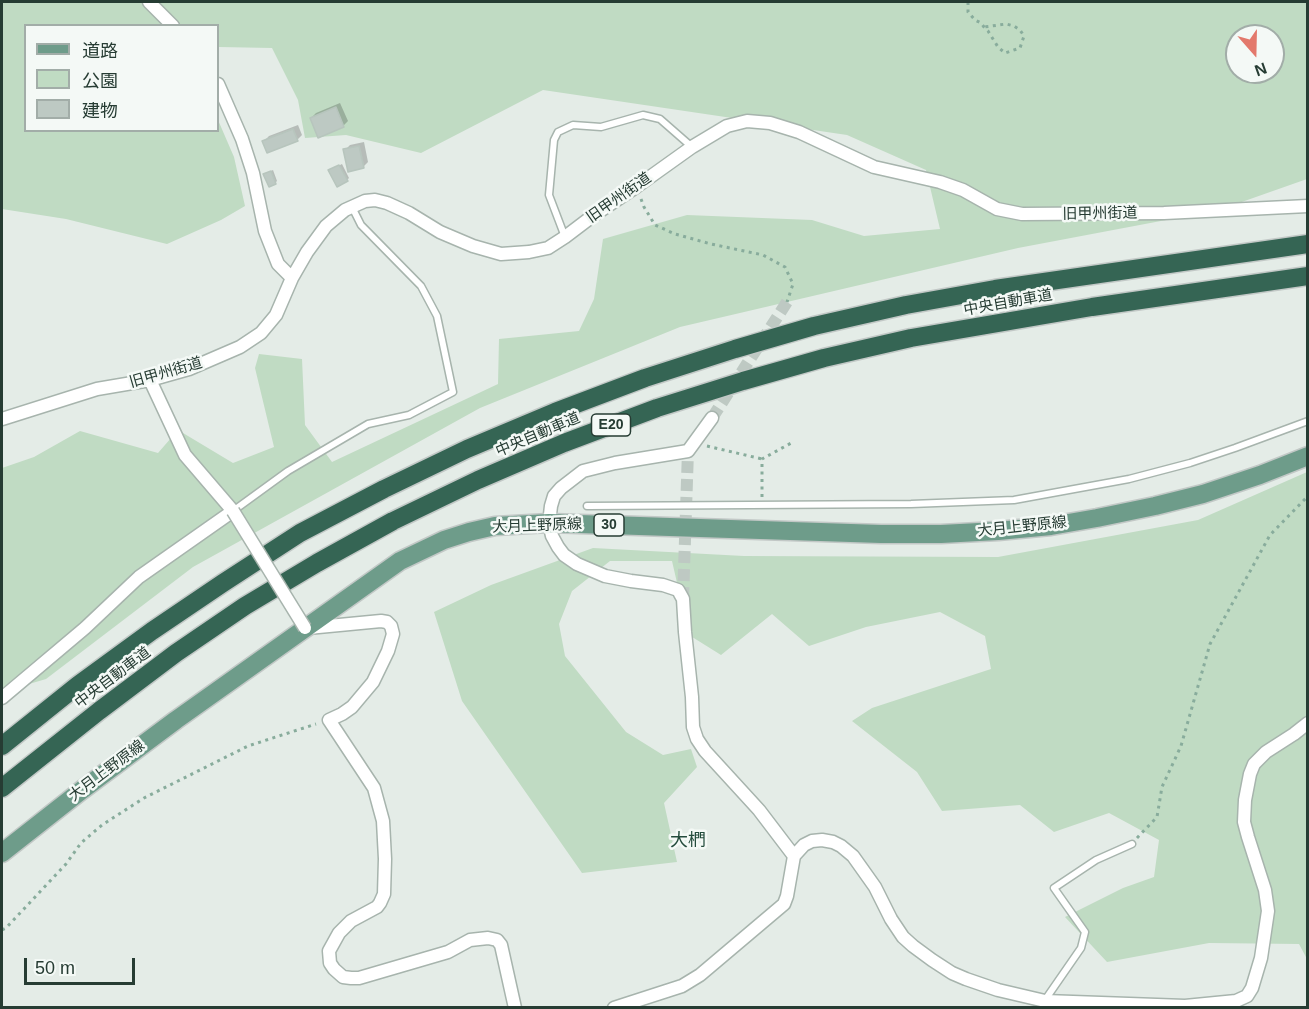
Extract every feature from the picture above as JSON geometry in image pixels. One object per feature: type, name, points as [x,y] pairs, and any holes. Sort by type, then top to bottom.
[{"type":"highway","name":"中央自動車道","points":[[2,746],[78,685],[152,631],[300,533],[467,449],[555,412],[645,378],[735,349],[814,326],[906,305],[995,289],[1308,244]]},
{"type":"highway","name":"中央自動車道","points":[[2,788],[176,653],[245,606],[393,521],[478,480],[564,443],[657,408],[743,381],[824,358],[911,338],[1092,306],[1308,276]]},
{"type":"main road","name":"大月上野原線","points":[[2,853],[176,720],[400,561],[426,548],[469,532],[495,526],[549,524],[880,534],[998,531],[1051,526],[1155,506],[1203,494],[1308,456]]},
{"type":"street","points":[[149,2],[171,24]]},
{"type":"street","points":[[219,86],[242,139],[253,173],[269,242],[278,264],[292,278]]},
{"type":"street","name":"旧甲州街道","points":[[2,419],[97,389],[150,380],[189,369],[240,347],[261,333],[276,315],[292,278],[326,226],[345,210],[365,201],[375,200],[387,203],[440,232],[473,246],[501,254],[529,252],[548,248],[692,147],[727,126],[747,121],[770,123],[799,132],[874,167],[940,182],[963,190],[997,209],[1022,214],[1164,213],[1308,206]]},
{"type":"street","points":[[150,380],[185,455],[234,511],[305,628],[381,621],[391,626],[393,634],[388,651],[373,682],[352,707],[330,720],[374,788],[383,821],[385,859],[384,894],[381,903],[351,921],[339,933],[330,951],[330,963],[343,977],[359,978],[448,952],[470,940],[488,938],[497,940],[501,945],[515,1008]]},
{"type":"street","points":[[712,418],[688,451],[615,463],[583,471],[554,496],[549,524],[552,536],[564,555],[589,571],[678,590],[683,599],[693,727],[697,739],[705,751],[759,810],[794,856]]},
{"type":"street","points":[[2,698],[85,628],[139,577],[234,511]]},
{"type":"street","points":[[614,1008],[691,982],[784,904],[794,856],[804,845],[822,840],[841,846],[853,856],[875,887],[896,927],[913,946],[952,973],[966,979],[1044,1004],[1185,1006],[1236,1001],[1247,996],[1252,988],[1261,958],[1268,911],[1265,890],[1244,822],[1250,774],[1254,764],[1266,753],[1308,723]]},
{"type":"lane","points":[[565,237],[549,195],[554,140],[558,132],[573,126],[601,127],[643,115],[660,119],[692,147]]},
{"type":"lane","points":[[234,511],[288,471],[368,424],[409,415],[453,392],[437,316],[421,285],[361,225],[352,207]]},
{"type":"lane","points":[[586,507],[911,504],[1014,500],[1129,479],[1213,456],[1308,422]]},
{"type":"lane","points":[[1044,1004],[1081,948],[1085,932],[1054,888],[1096,860],[1132,844]]},
{"type":"path","points":[[968,2],[968,12],[981,23],[998,47],[1005,53],[1020,48],[1024,36],[1014,26],[1006,24],[984,27]]},
{"type":"path","points":[[636,187],[644,207],[656,225],[684,237],[763,255],[785,267],[792,284],[786,302]]},
{"type":"path","points":[[694,443],[762,459],[793,442]]},
{"type":"path","points":[[762,459],[762,505]]},
{"type":"path","points":[[1132,844],[1157,817],[1162,787],[1181,746],[1210,644],[1270,535],[1308,496]]},
{"type":"path","points":[[2,930],[66,864],[81,843],[144,798],[248,746],[330,720]]},
{"type":"green space","points":[[2,2],[1307,2],[1307,179],[1219,210],[1018,248],[680,327],[480,408],[193,567],[46,679],[2,692],[2,468],[34,457],[80,431],[158,453],[178,430],[233,463],[274,447],[255,368],[259,354],[302,359],[305,425],[332,462],[498,384],[499,339],[579,331],[594,299],[603,239],[687,215],[812,220],[864,236],[940,229],[926,170],[847,135],[543,90],[421,153],[346,135],[305,138],[298,100],[272,48],[219,47],[219,24],[24,24],[24,132],[219,132],[219,122],[234,157],[245,206],[221,220],[167,244],[66,219],[2,209]]},
{"type":"green space","points":[[1307,472],[1307,959],[1299,944],[1209,943],[1107,962],[1065,917],[1123,888],[1154,877],[1159,840],[1109,813],[1054,832],[1020,805],[942,811],[917,772],[852,721],[872,708],[991,669],[985,636],[940,612],[866,627],[809,646],[772,614],[721,655],[689,635],[672,561],[610,561],[572,591],[559,624],[565,656],[626,732],[663,755],[691,749],[697,767],[664,803],[677,862],[582,873],[462,701],[434,612],[491,585],[593,548],[744,556],[998,557],[1198,520]]},
{"type":"building","points":[[336,107],[344,127],[318,138],[310,118]]},
{"type":"building","points":[[293,129],[298,141],[267,153],[262,141]]},
{"type":"building","points":[[359,146],[364,168],[348,172],[343,149]]},
{"type":"building","points":[[339,165],[348,181],[337,187],[328,170]]},
{"type":"building","points":[[271,171],[276,184],[269,187],[263,174]]},
{"type":"tunnel","points":[[712,418],[787,302]]},
{"type":"tunnel","points":[[683,599],[688,451]]},
{"type":"district","name":"大椚","points":[[688,841]]}]
